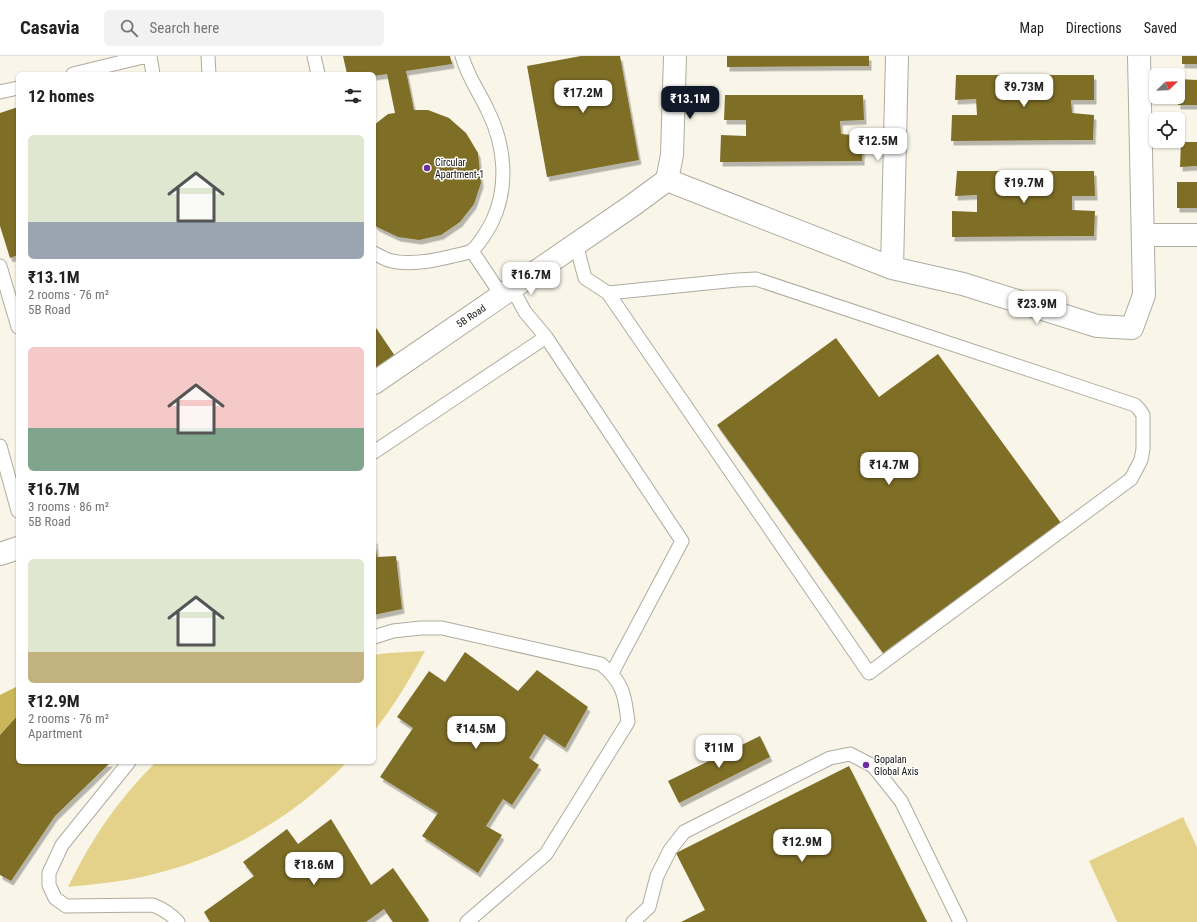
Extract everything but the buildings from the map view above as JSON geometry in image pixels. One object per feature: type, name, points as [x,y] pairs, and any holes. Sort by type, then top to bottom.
[{"type":"street","points":[[675,56],[672,155],[667,180],[892,268],[963,284],[1097,326],[1132,328],[1144,295],[1139,56]]},
{"type":"street","points":[[892,268],[897,56]]},
{"type":"street","name":"5B Road","points":[[376,382],[667,180]]},
{"type":"street","points":[[1143,235],[1197,235]]},
{"type":"street","points":[[0,554],[16,549]]},
{"type":"lane","points":[[81,72],[148,56],[152,72]]},
{"type":"lane","points":[[208,56],[209,72]]},
{"type":"lane","points":[[314,56],[318,72]]},
{"type":"lane","points":[[376,254],[386,259],[399,262],[427,261],[472,251],[487,231],[498,210],[503,188],[503,167],[497,136],[489,112],[471,78],[462,56]]},
{"type":"lane","points":[[0,92],[16,88]]},
{"type":"lane","points":[[576,244],[585,278],[608,293],[868,673],[1131,479],[1141,460],[1143,449],[1143,416],[1135,405],[756,279],[608,293]]},
{"type":"lane","points":[[472,251],[546,337],[682,541],[612,673]]},
{"type":"lane","points":[[0,266],[12,285],[16,313]]},
{"type":"lane","points":[[376,451],[546,337]]},
{"type":"lane","points":[[0,446],[16,504]]},
{"type":"lane","points":[[376,636],[393,631],[421,628],[442,628],[601,664],[612,673],[620,686],[626,702],[628,722],[546,854],[467,922]]},
{"type":"lane","points":[[633,922],[649,907],[657,876],[670,850],[684,832],[830,758],[850,754],[873,766],[901,801],[960,922]]},
{"type":"lane","points":[[127,764],[62,845],[48,873],[49,885],[55,898],[66,906],[153,905],[173,916],[178,922]]},
{"type":"shaded area","points":[[425,651],[414,672],[376,728],[376,655]]},
{"type":"shaded area","points":[[16,687],[16,717],[0,735],[0,695]]},
{"type":"shaded area","points":[[154,764],[345,764],[306,799],[284,816],[236,844],[210,856],[147,876],[113,882],[68,887],[86,852],[106,821]]},
{"type":"shaded area","points":[[1183,817],[1197,847],[1197,922],[1117,922],[1089,861]]},
{"type":"place","name":"Circular Apartment-1","points":[[427,168]]},
{"type":"place","name":"Gopalan Global Axis","points":[[866,765]]}]
